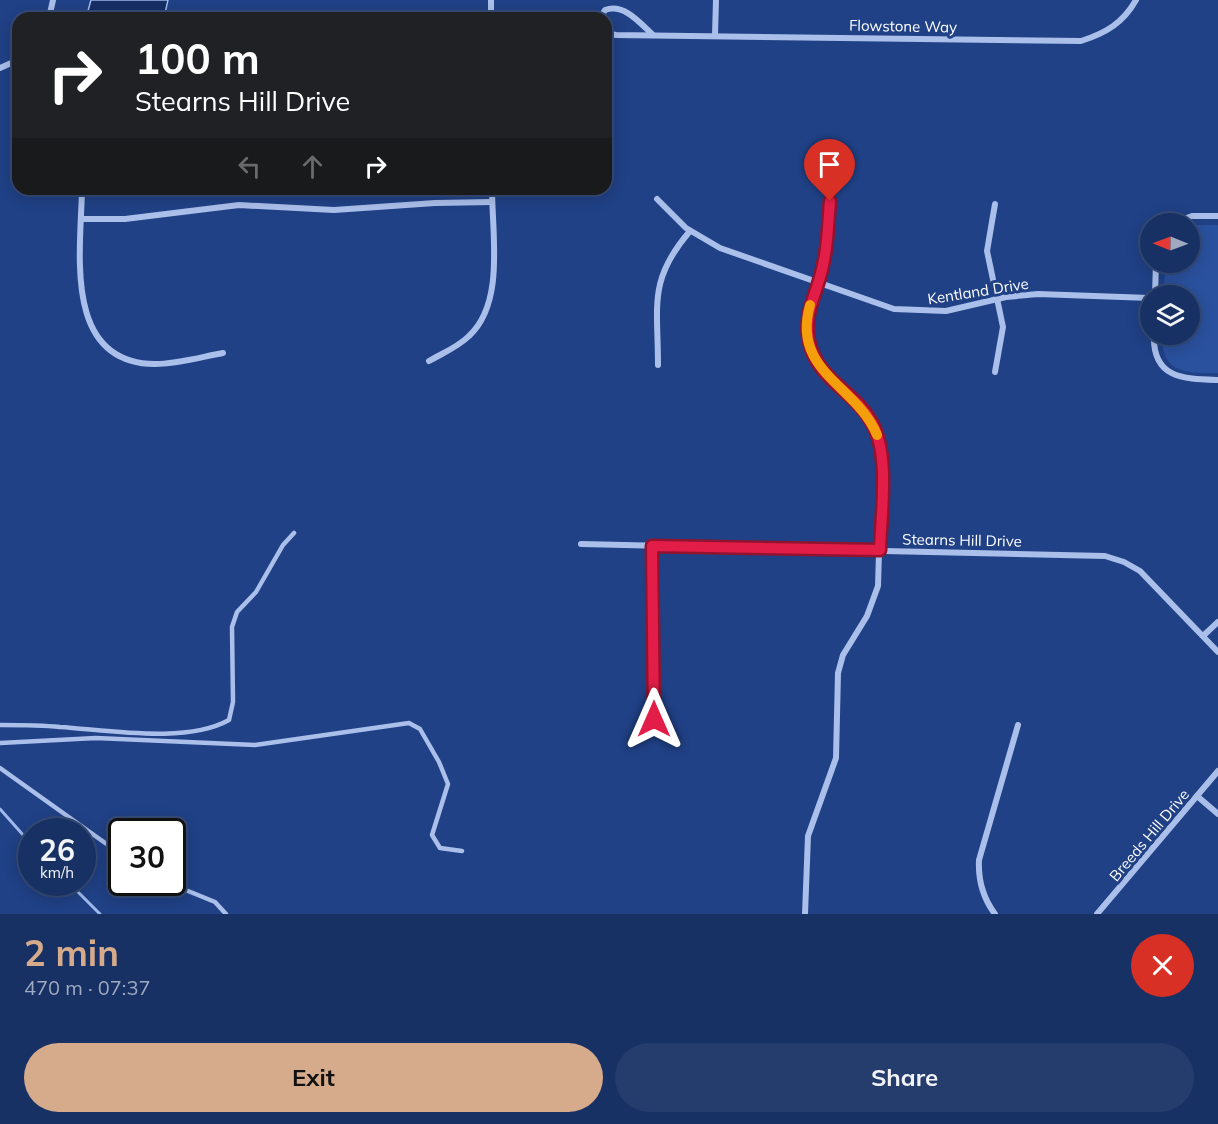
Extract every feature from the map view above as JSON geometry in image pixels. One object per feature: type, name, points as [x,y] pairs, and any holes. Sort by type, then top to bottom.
[{"type":"street","points":[[715,35],[716,0]]},
{"type":"street","name":"Flowstone Way","points":[[612,33],[1081,41],[1111,29],[1125,17],[1136,0]]},
{"type":"street","points":[[604,12],[613,7],[623,10],[654,35]]},
{"type":"street","points":[[82,195],[81,300],[88,322],[101,340],[126,357],[148,364],[168,363],[223,353]]},
{"type":"street","points":[[429,360],[468,338],[487,309],[493,284],[492,195]]},
{"type":"street","name":"Kentland Drive","points":[[657,199],[690,231],[725,250],[877,305],[912,311],[946,311],[1038,294],[1140,298]]},
{"type":"street","points":[[805,914],[808,836],[836,759],[838,673],[843,655],[867,616],[875,596],[880,550],[881,448],[868,417],[825,374],[811,350],[807,318],[826,253],[830,201]]},
{"type":"street","points":[[82,219],[125,219],[239,205],[334,210],[435,203],[492,202]]},
{"type":"street","points":[[994,204],[987,251],[1003,327],[995,372]]},
{"type":"street","points":[[1200,217],[1218,216]]},
{"type":"street","points":[[658,365],[660,279],[666,262],[690,231]]},
{"type":"street","points":[[1155,345],[1155,352],[1166,370],[1182,378],[1218,380]]},
{"type":"street","name":"Stearns Hill Drive","points":[[582,544],[1095,555],[1116,558],[1140,571],[1203,636]]},
{"type":"street","points":[[652,546],[654,719]]},
{"type":"street","points":[[1218,622],[1203,636],[1218,652]]},
{"type":"street","points":[[995,914],[984,896],[980,881],[979,860],[1018,725]]},
{"type":"street","name":"Breeds Hill Drive","points":[[1097,914],[1218,771]]},
{"type":"street","points":[[1197,796],[1218,814]]},
{"type":"lane","points":[[0,725],[58,726],[151,734],[216,728],[229,720],[233,702],[232,627],[237,612],[256,592],[284,545],[294,533]]},
{"type":"lane","points":[[0,743],[96,738],[255,745],[409,723],[420,729],[439,762],[448,784],[432,835],[440,848],[462,851]]},
{"type":"lane","points":[[0,768],[108,845]]},
{"type":"lane","points":[[186,890],[215,902],[226,914]]},
{"type":"shaded area","points":[[91,0],[168,0],[165,12],[88,12]]},
{"type":"shaded area","points":[[1200,225],[1218,225],[1218,373],[1196,373],[1178,369],[1166,357],[1163,345],[1200,345],[1200,285],[1164,285],[1165,273],[1200,273]]},
{"type":"waterway","points":[[0,809],[18,829]]},
{"type":"waterway","points":[[82,896],[100,914]]},
{"type":"slow traffic","points":[[810,305],[807,318],[808,334],[815,359],[828,377],[863,410],[873,423],[877,435]]},
{"type":"route","points":[[654,719],[652,546],[880,550],[882,454],[877,434],[873,423],[863,410],[821,369],[809,342],[808,311],[822,272],[826,253],[830,201]]}]
